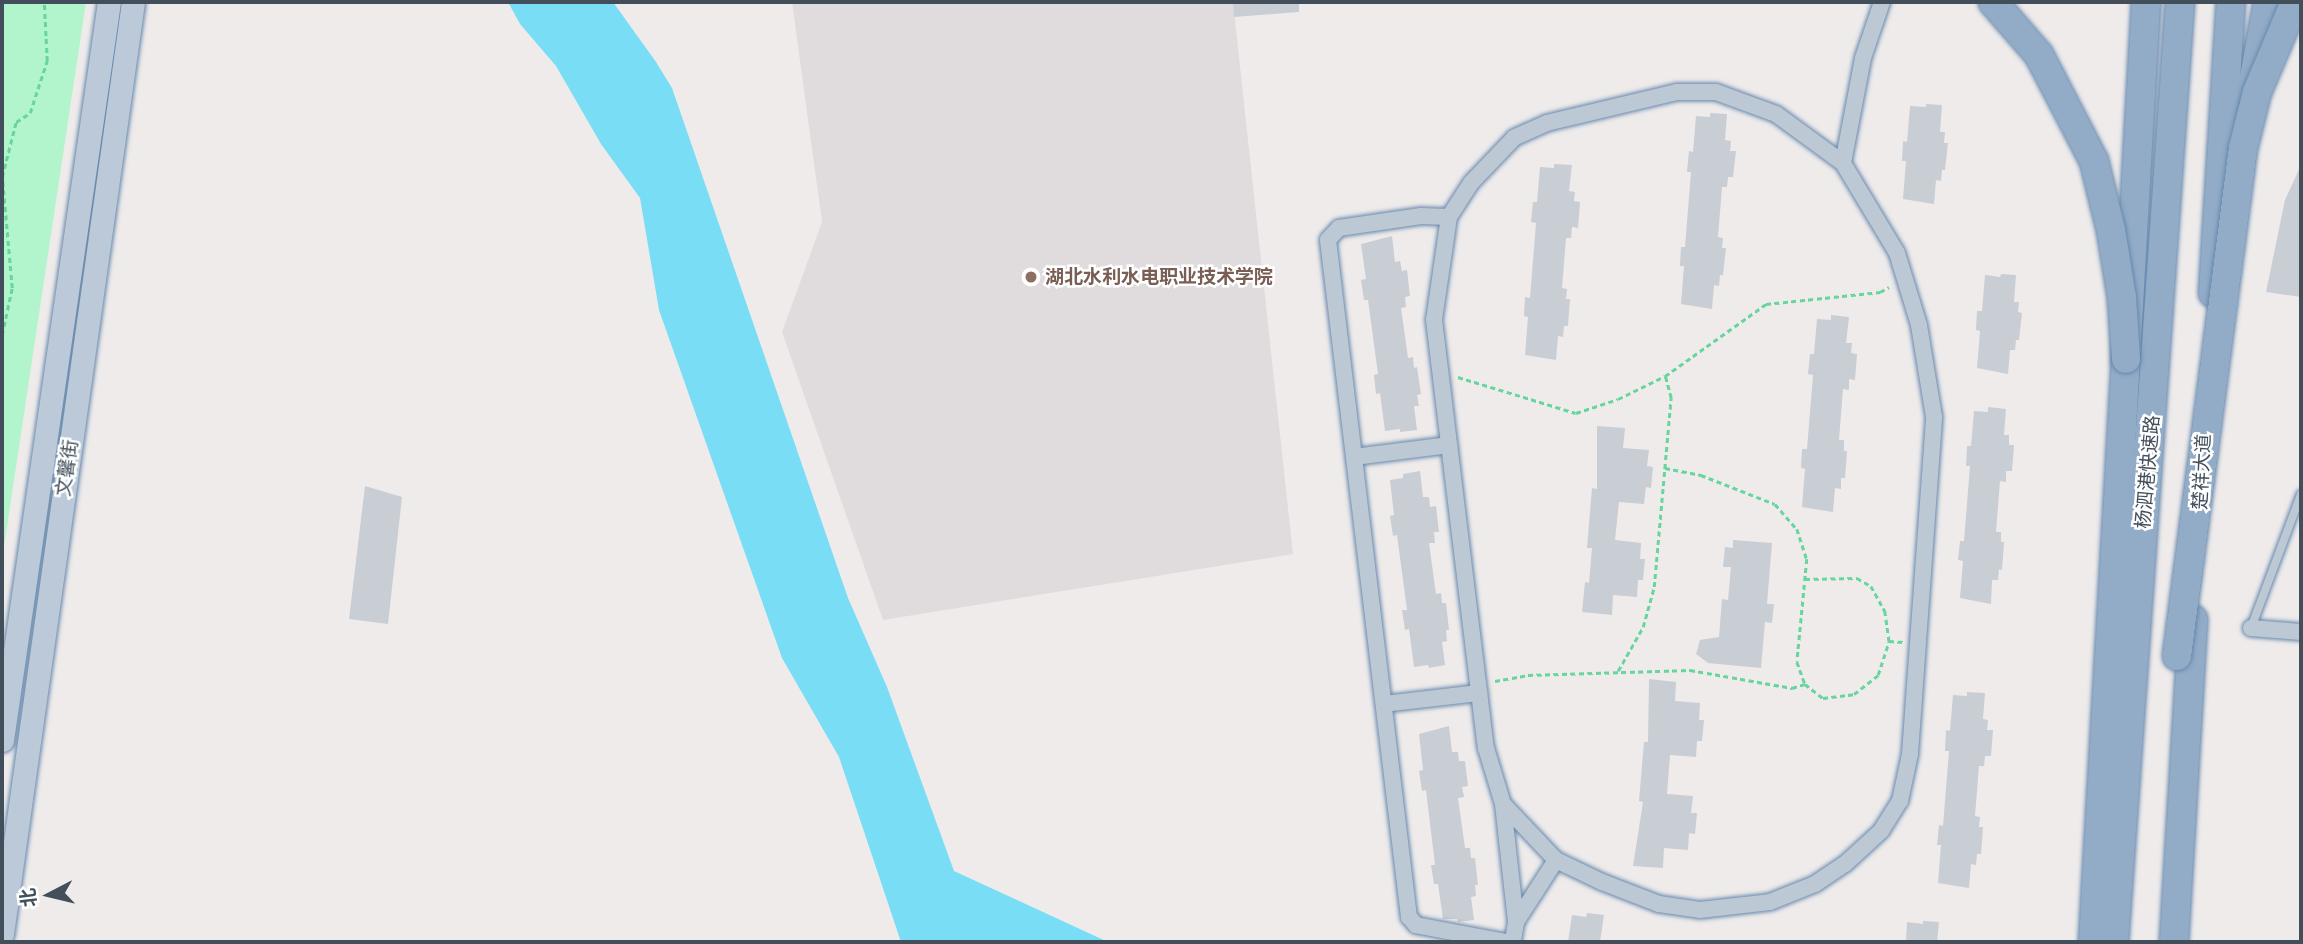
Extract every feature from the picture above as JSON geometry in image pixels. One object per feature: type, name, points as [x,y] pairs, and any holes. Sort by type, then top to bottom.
[{"type":"highway","points":[[1993,2],[2039,55],[2067,106],[2094,161],[2111,230],[2122,298],[2126,359],[2129,709]]},
{"type":"highway","points":[[2093,942],[2146,2]]},
{"type":"highway","name":"杨泗港快速路","points":[[2113,942],[2160,316],[2180,2]]},
{"type":"highway","name":"楚祥大道","points":[[2174,942],[2231,2]]},
{"type":"highway","points":[[2157,942],[2177,656],[2243,148],[2268,2]]},
{"type":"highway","points":[[2243,148],[2257,92],[2295,2]]},
{"type":"main road","name":"文馨街","points":[[2,740],[109,2]]},
{"type":"main road","name":"文馨街","points":[[2,934],[133,2]]},
{"type":"street","points":[[1843,163],[1863,58],[1882,2]]},
{"type":"street","points":[[1503,804],[1556,860],[1602,883],[1659,904],[1700,909],[1770,902],[1815,884],[1845,864],[1881,831],[1900,801],[1910,754],[1934,417],[1919,325],[1897,253],[1843,163],[1776,114],[1716,92],[1678,92],[1547,124],[1514,138],[1471,183],[1449,216],[1434,320],[1486,748],[1503,804],[1516,922],[1513,942]]},
{"type":"street","points":[[1449,216],[1421,216],[1339,228],[1328,240],[1409,917],[1416,925],[1506,942]]},
{"type":"street","points":[[1354,457],[1449,446]]},
{"type":"street","points":[[2251,628],[2301,632]]},
{"type":"street","points":[[1384,704],[1478,689]]},
{"type":"street","points":[[1516,922],[1556,860]]},
{"type":"lane","points":[[2251,628],[2301,494]]},
{"type":"path","points":[[2,335],[12,288],[2,177],[16,122],[30,113],[47,61],[44,2]]},
{"type":"path","points":[[1440,372],[1576,413],[1618,399],[1665,376],[1766,304],[1880,292],[1905,280]]},
{"type":"path","points":[[1618,671],[1643,627],[1654,587],[1671,398],[1665,376]]},
{"type":"path","points":[[2,451],[2,481]]},
{"type":"path","points":[[1665,468],[1701,475],[1775,504],[1797,528],[1807,559],[1805,579],[1797,662],[1805,684],[1824,698],[1854,694],[1878,675],[1889,641],[1885,611],[1871,586],[1857,578],[1805,579]]},
{"type":"path","points":[[1889,641],[1918,643]]},
{"type":"path","points":[[1478,689],[1528,675],[1603,675],[1618,671],[1690,670],[1792,688],[1805,684]]},
{"type":"shaded area","name":"湖北水利水电职业技术学院","points":[[792,2],[1233,2],[1293,554],[883,620],[782,332],[822,222]]},
{"type":"green space","points":[[2,2],[86,2],[2,560]]},
{"type":"water","points":[[508,2],[613,2],[656,62],[672,88],[848,598],[887,687],[954,871],[1108,942],[901,942],[839,757],[782,658],[659,310],[640,198],[601,144],[556,66],[520,24]]},
{"type":"building","points":[[1233,2],[1299,2],[1299,12],[1234,17]]},
{"type":"building","points":[[1926,104],[1942,105],[1940,132],[1945,132],[1944,143],[1948,143],[1945,170],[1942,170],[1941,181],[1936,180],[1934,204],[1903,199],[1906,161],[1902,161],[1903,141],[1907,142],[1910,106],[1926,107]]},
{"type":"building","points":[[1710,113],[1727,114],[1725,140],[1731,141],[1730,151],[1736,151],[1733,177],[1728,177],[1727,187],[1722,187],[1718,237],[1723,238],[1722,248],[1726,248],[1723,275],[1720,275],[1719,286],[1714,285],[1712,309],[1681,304],[1684,266],[1680,266],[1681,247],[1685,247],[1691,172],[1687,172],[1689,151],[1693,152],[1696,116],[1710,117]]},
{"type":"building","points":[[1554,164],[1572,165],[1569,191],[1575,192],[1574,201],[1580,202],[1578,228],[1572,227],[1571,238],[1566,238],[1562,288],[1567,289],[1566,299],[1570,299],[1568,326],[1564,326],[1563,337],[1558,336],[1556,360],[1525,355],[1528,317],[1524,316],[1525,297],[1530,298],[1536,223],[1531,222],[1533,202],[1537,202],[1540,167],[1554,168]]},
{"type":"building","points":[[2301,165],[2301,297],[2266,292],[2285,200]]},
{"type":"building","points":[[1392,236],[1395,262],[1400,261],[1402,271],[1407,270],[1410,296],[1405,297],[1406,307],[1401,308],[1408,358],[1413,357],[1414,368],[1417,367],[1421,394],[1417,395],[1419,406],[1414,406],[1417,430],[1400,432],[1400,429],[1385,431],[1380,393],[1376,394],[1374,375],[1378,374],[1368,300],[1364,300],[1361,280],[1366,279],[1361,244]]},
{"type":"building","points":[[2001,274],[2016,275],[2014,302],[2019,302],[2018,312],[2022,313],[2019,340],[2016,340],[2015,350],[2010,350],[2008,374],[1977,368],[1980,331],[1976,330],[1977,311],[1982,311],[1985,275],[2000,277]]},
{"type":"building","points":[[1831,315],[1849,317],[1846,343],[1852,343],[1851,353],[1857,354],[1855,380],[1849,379],[1849,390],[1843,389],[1839,440],[1844,440],[1844,451],[1847,451],[1845,478],[1841,478],[1841,489],[1835,488],[1833,512],[1802,507],[1805,469],[1801,468],[1802,449],[1807,449],[1813,375],[1808,374],[1810,354],[1814,354],[1817,319],[1831,320]]},
{"type":"building","points":[[1988,407],[2006,409],[2004,435],[2009,435],[2009,445],[2014,445],[2012,471],[2006,471],[2006,482],[2000,481],[1996,532],[2001,532],[2001,542],[2004,542],[2002,570],[1999,569],[1998,580],[1992,580],[1991,604],[1960,598],[1963,561],[1958,560],[1960,541],[1964,541],[1970,466],[1966,466],[1967,446],[1971,446],[1974,411],[1988,412]]},
{"type":"building","points":[[1597,426],[1625,428],[1623,448],[1649,450],[1647,466],[1653,467],[1651,488],[1646,487],[1644,504],[1619,502],[1615,540],[1641,543],[1640,559],[1645,559],[1643,580],[1638,580],[1637,597],[1613,595],[1612,615],[1582,612],[1585,582],[1589,583],[1592,548],[1587,548],[1592,488],[1597,489]]},
{"type":"building","points":[[1420,471],[1423,497],[1429,497],[1430,507],[1436,506],[1439,532],[1434,532],[1435,543],[1429,543],[1436,594],[1441,593],[1442,603],[1446,603],[1449,630],[1446,630],[1447,641],[1442,642],[1445,665],[1429,668],[1428,665],[1414,667],[1409,629],[1405,630],[1402,610],[1407,610],[1397,535],[1393,536],[1390,516],[1394,515],[1390,480]]},
{"type":"building","points":[[365,486],[402,497],[388,624],[349,619]]},
{"type":"building","points":[[1733,540],[1772,543],[1767,604],[1774,604],[1772,623],[1765,622],[1761,668],[1708,663],[1696,654],[1700,640],[1719,637],[1722,599],[1728,600],[1731,567],[1723,567],[1725,547],[1733,548]]},
{"type":"building","points":[[1649,679],[1676,682],[1675,701],[1700,703],[1699,720],[1704,720],[1702,741],[1697,741],[1696,757],[1670,755],[1667,794],[1693,796],[1691,813],[1697,813],[1695,834],[1689,833],[1688,850],[1664,848],[1663,868],[1633,866],[1643,802],[1639,801],[1644,742],[1648,742]]},
{"type":"building","points":[[1967,692],[1985,693],[1983,719],[1988,720],[1987,730],[1993,730],[1991,756],[1985,756],[1984,766],[1979,766],[1975,816],[1980,817],[1979,827],[1983,827],[1981,854],[1977,854],[1976,865],[1971,864],[1969,888],[1938,883],[1941,845],[1937,845],[1939,825],[1943,826],[1949,751],[1945,751],[1946,730],[1950,731],[1953,695],[1967,696]]},
{"type":"building","points":[[1449,726],[1452,752],[1458,752],[1459,761],[1465,761],[1468,786],[1462,787],[1464,797],[1458,798],[1465,848],[1470,848],[1471,858],[1475,858],[1478,885],[1475,885],[1476,896],[1471,897],[1474,920],[1458,922],[1457,919],[1443,919],[1438,884],[1434,884],[1431,865],[1435,865],[1426,790],[1422,791],[1419,771],[1423,770],[1419,734]]},
{"type":"building","points":[[1587,913],[1604,915],[1600,942],[1568,942],[1572,915],[1586,917]]},
{"type":"building","points":[[1923,921],[1939,922],[1937,942],[1906,942],[1907,922],[1923,924]]},
{"type":"place","name":"湖北水利水电职业技术学院","points":[[1031,277]]}]
